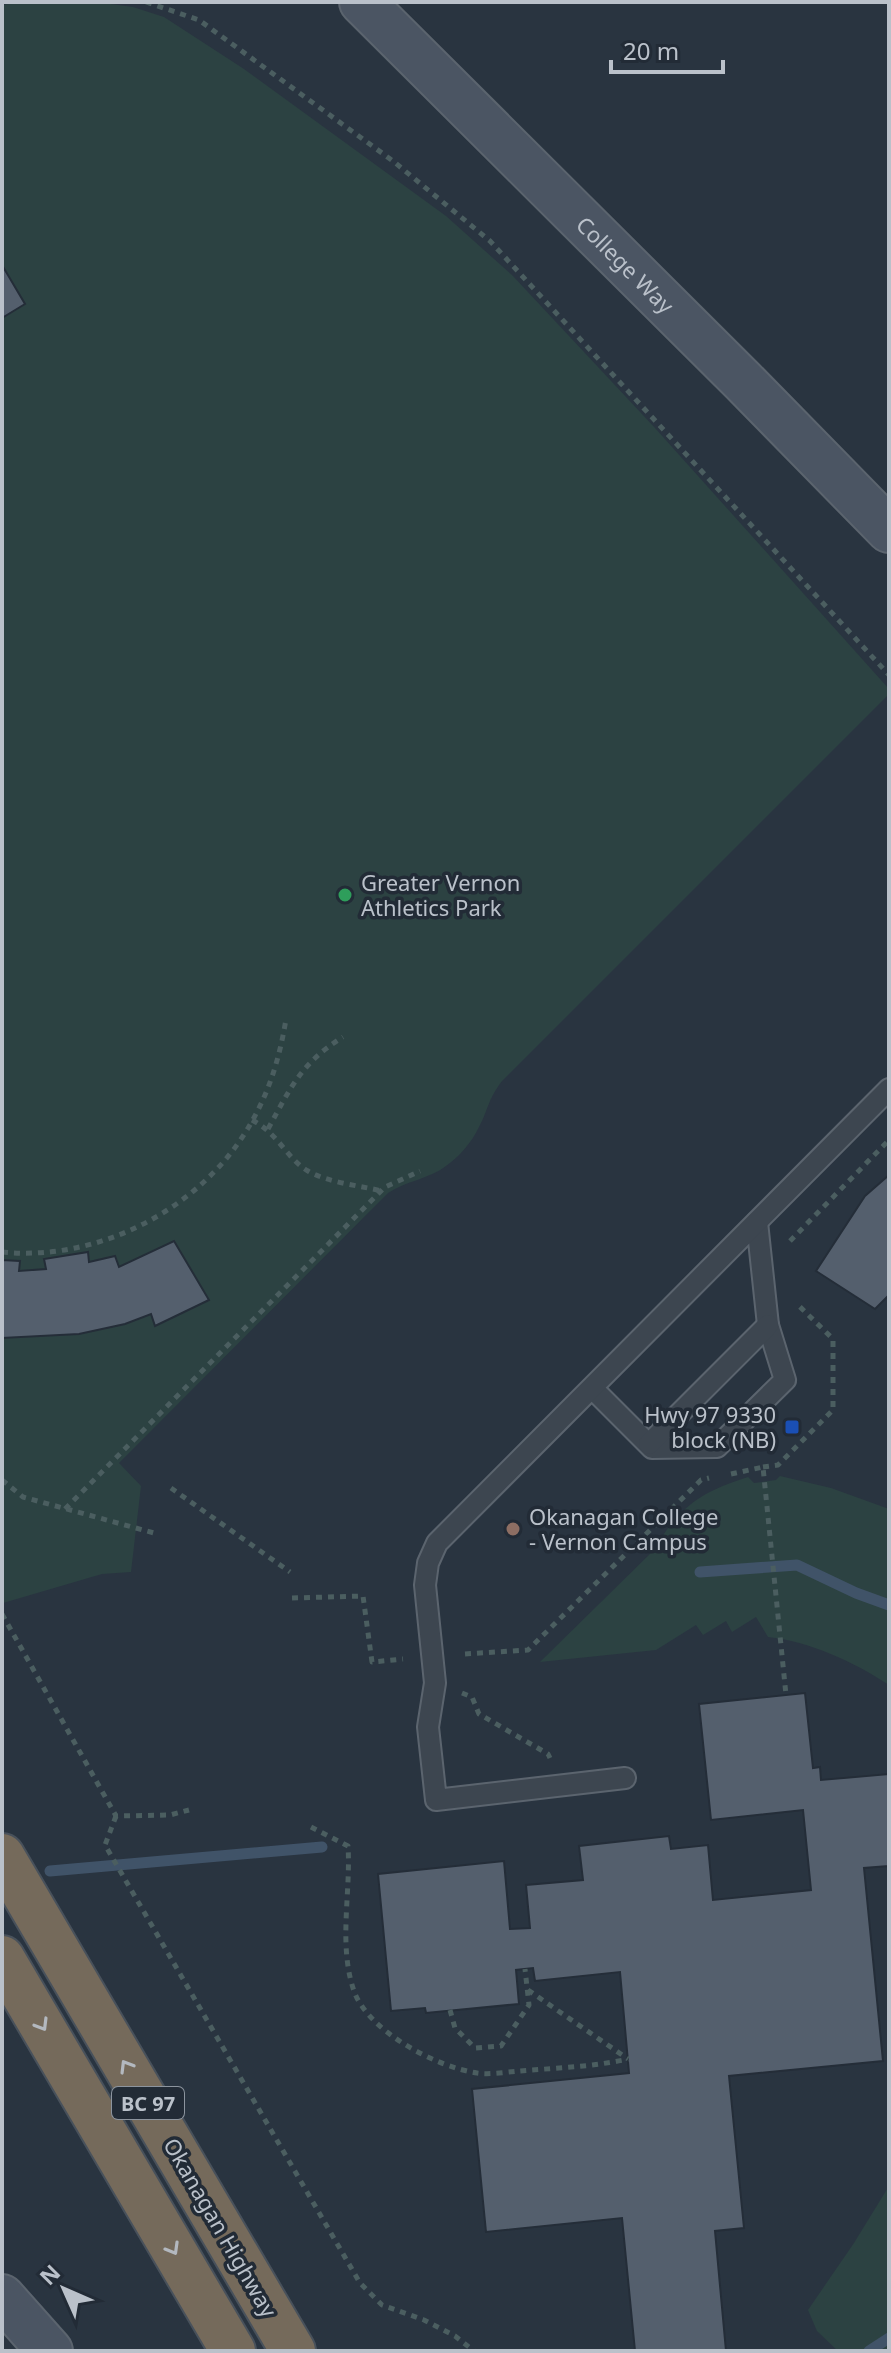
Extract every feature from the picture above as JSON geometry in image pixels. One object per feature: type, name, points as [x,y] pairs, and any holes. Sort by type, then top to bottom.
[{"type":"highway","name":"Okanagan Highway","points":[[2,1856],[293,2351]]},
{"type":"highway","name":"BC 97","points":[[2,1958],[233,2351]]},
{"type":"street","name":"College Way","points":[[362,2],[889,530]]},
{"type":"street","points":[[2,2297],[50,2351]]},
{"type":"lane","points":[[625,1778],[436,1800],[428,1727],[435,1683],[425,1585],[428,1563],[437,1543],[889,1089]]},
{"type":"lane","points":[[592,1388],[652,1448],[717,1447],[785,1380],[768,1325],[757,1222]]},
{"type":"lane","points":[[649,1444],[768,1325]]},
{"type":"path","points":[[146,2],[199,20],[393,161],[490,241],[889,675]]},
{"type":"path","points":[[2,1252],[46,1252],[117,1236],[162,1214],[195,1190],[224,1160],[252,1120],[271,1083],[286,1019]]},
{"type":"path","points":[[268,1129],[304,1068],[319,1052],[343,1037]]},
{"type":"path","points":[[252,1120],[268,1129],[310,1173],[382,1191]]},
{"type":"path","points":[[788,1246],[791,1237],[889,1140]]},
{"type":"path","points":[[65,1509],[382,1191],[398,1179],[420,1171]]},
{"type":"path","points":[[726,1475],[778,1465],[833,1410],[833,1339],[798,1306],[792,1295]]},
{"type":"path","points":[[763,1467],[786,1695]]},
{"type":"path","points":[[465,1654],[528,1650],[701,1480],[713,1477]]},
{"type":"path","points":[[2,1480],[23,1497],[154,1533]]},
{"type":"path","points":[[171,1488],[290,1572]]},
{"type":"path","points":[[292,1598],[363,1596],[372,1662],[412,1658]]},
{"type":"path","points":[[2,1614],[116,1816]]},
{"type":"path","points":[[435,1683],[472,1697],[479,1714],[548,1754],[558,1786]]},
{"type":"path","points":[[116,1816],[170,1815],[189,1810]]},
{"type":"path","points":[[116,1816],[105,1845],[360,2283],[382,2305],[424,2320],[455,2336],[474,2351]]},
{"type":"path","points":[[311,1827],[348,1846],[350,1876],[346,1930],[354,1991],[364,2010],[391,2035],[448,2066],[478,2074],[606,2064],[628,2059],[528,1989]]},
{"type":"path","points":[[450,2010],[455,2028],[475,2048],[501,2046],[529,2005],[525,1969]]},
{"type":"green space","name":"Greater Vernon Athletics Park","points":[[96,2],[133,7],[164,17],[244,69],[446,216],[512,275],[655,428],[889,689],[889,694],[502,1081],[476,1133],[460,1154],[439,1170],[388,1193],[119,1463],[141,1486],[131,1572],[102,1574],[3,1603],[2,5]]},
{"type":"green space","points":[[780,1476],[831,1488],[889,1509],[889,1685],[831,1654],[768,1637],[756,1617],[732,1632],[726,1621],[703,1635],[696,1625],[656,1650],[540,1662],[653,1551],[672,1523],[692,1503],[748,1477],[754,1483],[776,1480]]},
{"type":"green space","points":[[889,2186],[889,2351],[838,2351],[817,2331],[808,2310]]},
{"type":"building","points":[[2,265],[25,304],[2,318]]},
{"type":"building","points":[[889,1175],[889,1295],[875,1309],[816,1271],[865,1196]]},
{"type":"building","points":[[174,1241],[209,1300],[155,1326],[151,1314],[125,1324],[79,1334],[2,1338],[2,1260],[20,1261],[19,1271],[46,1269],[44,1259],[88,1252],[89,1262],[115,1256],[119,1267]]},
{"type":"building","points":[[805,1693],[813,1768],[820,1767],[821,1780],[889,1774],[889,1866],[864,1868],[883,2061],[729,2076],[744,2228],[715,2231],[726,2351],[635,2351],[622,2218],[486,2232],[472,2089],[629,2073],[620,1972],[535,1981],[533,1968],[516,1970],[519,2004],[426,2013],[425,2008],[391,2011],[378,1874],[504,1861],[510,1929],[530,1928],[526,1885],[583,1880],[579,1846],[669,1836],[671,1849],[708,1845],[713,1900],[811,1890],[803,1810],[711,1820],[699,1704]]},
{"type":"waterway","points":[[700,1572],[797,1565],[889,1605]]},
{"type":"waterway","points":[[50,1871],[322,1847]]},
{"type":"waterway","points":[[869,2351],[889,2338]]},
{"type":"place","name":"Greater Vernon Athletics Park","points":[[345,895]]},
{"type":"place","name":"Hwy 97 9330 block (NB)","points":[[792,1427]]},
{"type":"place","name":"Okanagan College - Vernon Campus","points":[[513,1529]]}]
